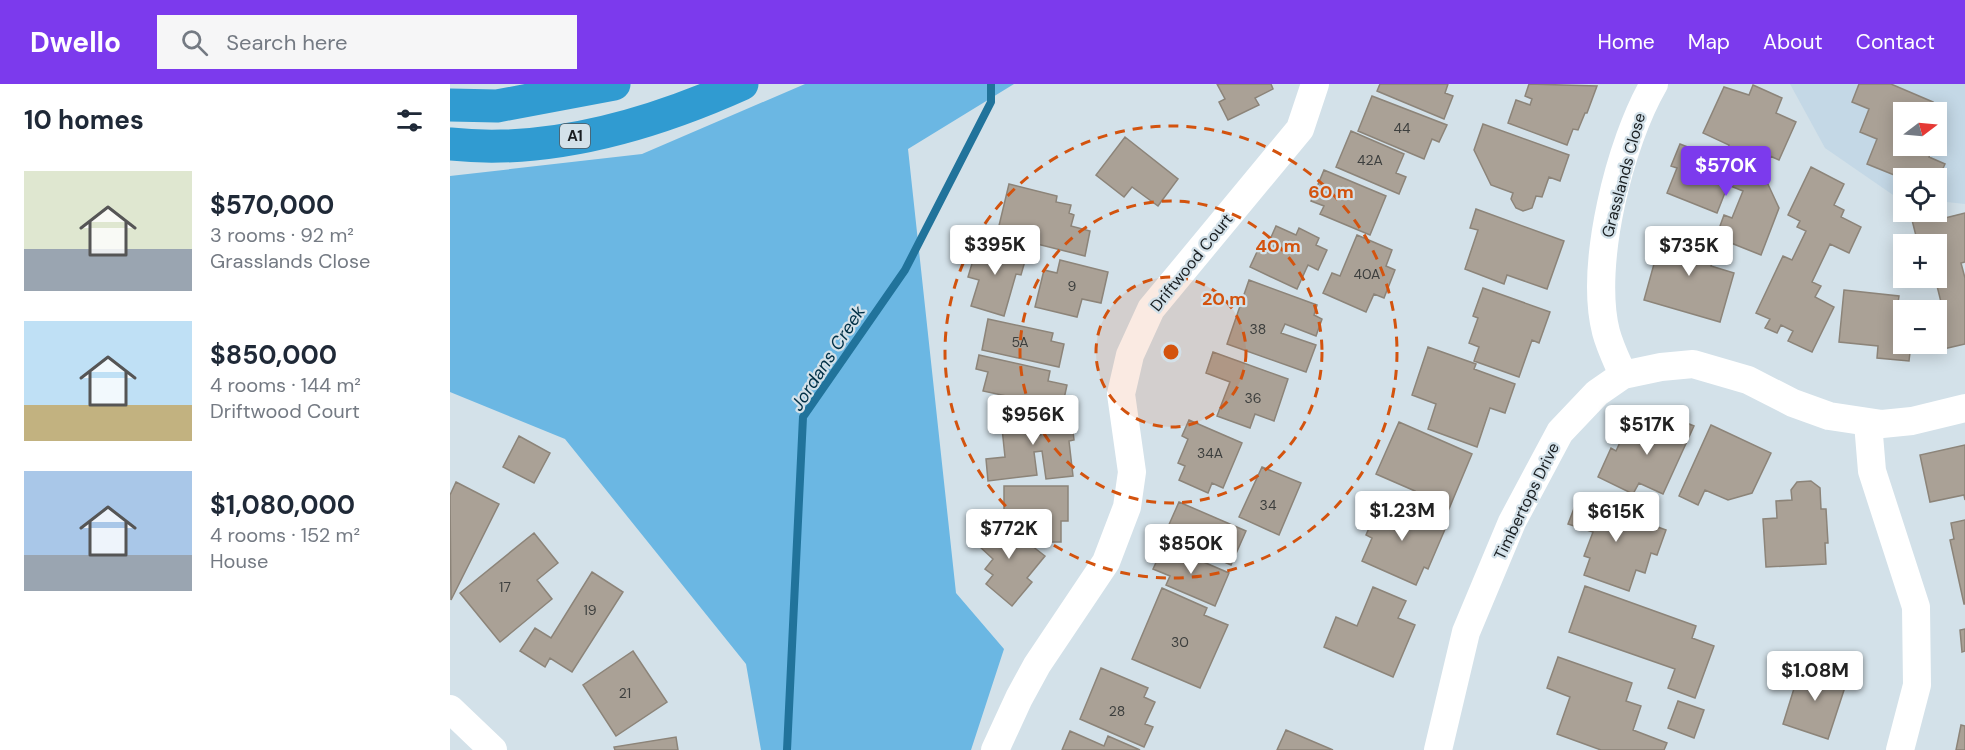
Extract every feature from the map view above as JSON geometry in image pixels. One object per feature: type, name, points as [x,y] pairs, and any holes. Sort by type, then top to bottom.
[{"type":"highway","points":[[450,105],[496,106],[614,84]]},
{"type":"highway","name":"A1","points":[[450,144],[471,147],[538,142],[588,134],[646,122],[692,94],[742,84]]},
{"type":"street","name":"Driftwood Court","points":[[995,750],[1018,698],[1037,665],[1106,562],[1127,507],[1132,472],[1121,394],[1130,355],[1151,309],[1300,129],[1315,84]]},
{"type":"street","name":"Grasslands Close","points":[[1623,375],[1606,332],[1601,280],[1604,248],[1615,193],[1639,109],[1654,84]]},
{"type":"street","name":"Timbertops Drive","points":[[1438,750],[1466,632],[1512,522],[1560,432],[1597,393],[1623,375],[1661,367],[1693,364],[1748,380],[1793,404],[1868,423],[1912,421],[1965,408]]},
{"type":"street","points":[[1868,423],[1872,471],[1916,607],[1917,685],[1900,750]]},
{"type":"street","points":[[450,709],[493,750]]},
{"type":"shaded area","points":[[805,84],[1014,84],[908,149],[956,593],[1004,649],[971,750],[761,750],[746,664],[565,439],[450,392],[450,176],[642,154]]},
{"type":"shaded area","points":[[1790,84],[1965,84],[1965,204],[1947,202],[1947,168],[1893,168],[1893,195],[1825,148]]},
{"type":"building","points":[[1217,84],[1271,84],[1273,89],[1255,98],[1259,105],[1228,120],[1219,102],[1225,99]]},
{"type":"building","points":[[1380,84],[1448,84],[1445,93],[1453,96],[1444,119],[1377,91]]},
{"type":"building","points":[[1529,84],[1597,86],[1587,113],[1578,130],[1573,129],[1567,145],[1508,123],[1516,100],[1530,105],[1532,99],[1525,96]]},
{"type":"building","points":[[1859,84],[1891,84],[1933,102],[1893,102],[1893,156],[1929,156],[1945,164],[1943,168],[1893,168],[1893,175],[1867,164],[1877,139],[1860,132],[1869,109],[1852,102]]},
{"type":"building","points":[[1753,85],[1782,98],[1776,113],[1796,122],[1779,160],[1770,156],[1763,171],[1725,153],[1729,145],[1703,133],[1724,87],[1749,95]]},
{"type":"building","points":[[1372,96],[1447,125],[1439,142],[1432,139],[1424,159],[1358,131]]},
{"type":"building","points":[[1483,124],[1569,155],[1560,181],[1549,177],[1542,197],[1536,196],[1532,208],[1523,211],[1516,208],[1511,199],[1513,193],[1491,185],[1474,150]]},
{"type":"building","points":[[1351,131],[1404,154],[1396,173],[1406,177],[1399,194],[1336,167]]},
{"type":"building","points":[[1125,137],[1178,179],[1158,206],[1132,187],[1124,197],[1096,175]]},
{"type":"building","points":[[1680,144],[1756,174],[1760,183],[1766,180],[1779,208],[1761,255],[1716,237],[1724,215],[1732,218],[1743,191],[1728,185],[1717,213],[1667,193],[1677,168],[1671,166]]},
{"type":"building","points":[[1811,167],[1844,184],[1834,205],[1844,210],[1841,217],[1861,227],[1849,253],[1830,244],[1812,282],[1821,286],[1815,297],[1834,307],[1812,352],[1788,341],[1793,331],[1781,325],[1777,333],[1765,328],[1770,319],[1756,313],[1783,256],[1792,260],[1806,231],[1797,227],[1800,221],[1788,215]]},
{"type":"building","points":[[1324,170],[1386,196],[1370,235],[1320,214],[1324,206],[1311,201]]},
{"type":"building","points":[[1009,184],[1057,196],[1056,202],[1071,205],[1069,213],[1074,215],[1071,226],[1090,231],[1085,256],[997,234]]},
{"type":"building","points":[[1476,209],[1564,241],[1547,289],[1507,275],[1504,284],[1465,269],[1478,230],[1470,228]]},
{"type":"building","points":[[1965,213],[1965,262],[1961,263],[1965,278],[1965,344],[1947,348],[1947,300],[1940,300],[1938,288],[1947,288],[1947,234],[1916,234],[1912,222],[1947,222],[1947,218]]},
{"type":"building","points":[[1276,226],[1296,235],[1299,228],[1319,238],[1316,245],[1327,250],[1318,270],[1308,265],[1297,289],[1250,267],[1262,241],[1268,244]]},
{"type":"building","points":[[1664,228],[1718,243],[1711,266],[1734,273],[1720,322],[1644,300]]},
{"type":"building","points":[[1357,235],[1392,250],[1386,266],[1395,270],[1384,298],[1374,294],[1366,312],[1323,293],[1332,273],[1340,276]]},
{"type":"building","points":[[979,240],[1027,254],[1021,275],[1016,274],[1004,316],[971,306],[979,280],[968,277]]},
{"type":"building","points":[[1060,260],[1108,272],[1101,303],[1082,299],[1077,317],[1035,307],[1044,270],[1057,273]]},
{"type":"building","points":[[1249,280],[1317,305],[1314,315],[1322,319],[1316,336],[1285,324],[1281,333],[1316,345],[1306,372],[1227,344]]},
{"type":"building","points":[[1483,288],[1550,312],[1539,343],[1532,340],[1519,377],[1474,361],[1479,347],[1469,343],[1478,318],[1473,316]]},
{"type":"building","points":[[1844,290],[1899,296],[1898,300],[1893,300],[1893,354],[1910,354],[1909,361],[1877,358],[1878,346],[1839,342]]},
{"type":"building","points":[[988,319],[1053,333],[1051,341],[1064,344],[1059,367],[982,350]]},
{"type":"building","points":[[1428,347],[1476,364],[1474,369],[1515,384],[1505,413],[1490,408],[1477,447],[1428,429],[1436,404],[1412,395]]},
{"type":"building","points":[[1213,352],[1288,379],[1274,421],[1255,414],[1250,428],[1217,416],[1230,382],[1206,373]]},
{"type":"building","points":[[979,355],[1050,371],[1048,381],[1067,385],[1062,408],[983,391],[988,372],[976,369]]},
{"type":"building","points":[[1032,405],[1036,436],[1041,435],[1039,418],[1071,414],[1074,440],[1069,441],[1073,476],[1046,479],[1042,451],[1034,452],[1037,475],[988,481],[986,459],[1005,457],[1000,409]]},
{"type":"building","points":[[1661,416],[1675,423],[1677,419],[1694,426],[1663,494],[1639,483],[1633,494],[1598,477],[1611,448],[1616,451],[1627,427],[1634,430],[1647,428],[1649,424],[1656,427]]},
{"type":"building","points":[[1189,420],[1242,443],[1223,488],[1212,483],[1208,493],[1179,480],[1185,466],[1178,463],[1188,439],[1182,436]]},
{"type":"building","points":[[1399,422],[1472,454],[1446,516],[1411,501],[1415,491],[1376,474]]},
{"type":"building","points":[[1711,425],[1771,453],[1752,493],[1728,500],[1705,490],[1698,505],[1679,496]]},
{"type":"building","points":[[519,436],[550,453],[534,483],[503,467]]},
{"type":"building","points":[[1965,445],[1965,500],[1964,495],[1930,502],[1920,455]]},
{"type":"building","points":[[1262,467],[1301,483],[1279,535],[1239,517]]},
{"type":"building","points":[[1811,481],[1820,488],[1821,509],[1826,509],[1828,543],[1825,543],[1826,564],[1766,567],[1763,519],[1777,518],[1776,501],[1792,500],[1791,490],[1797,482]]},
{"type":"building","points":[[456,482],[499,504],[451,600],[450,495]]},
{"type":"building","points":[[1004,486],[1068,486],[1068,521],[1061,521],[1061,542],[1030,542],[1030,518],[1004,518]]},
{"type":"building","points":[[1578,498],[1666,530],[1657,555],[1651,553],[1645,573],[1636,570],[1629,591],[1584,575],[1590,558],[1584,556],[1593,532],[1568,524]]},
{"type":"building","points":[[1382,499],[1446,527],[1428,569],[1424,567],[1416,585],[1362,561],[1372,538],[1366,535]]},
{"type":"building","points":[[1179,502],[1246,531],[1231,565],[1197,550],[1200,543],[1167,529]]},
{"type":"building","points":[[992,515],[1045,556],[1027,578],[1032,582],[1012,606],[986,584],[993,575],[985,569],[993,559],[980,547],[988,537],[979,530]]},
{"type":"building","points":[[1965,520],[1964,604],[1950,540],[1954,539],[1951,523]]},
{"type":"building","points":[[534,533],[558,563],[537,580],[552,599],[500,642],[460,593]]},
{"type":"building","points":[[1164,545],[1229,573],[1215,606],[1166,585],[1170,576],[1153,569]]},
{"type":"building","points":[[592,572],[623,592],[572,672],[550,658],[545,667],[520,651],[535,628],[551,638]]},
{"type":"building","points":[[1585,586],[1696,626],[1692,638],[1714,646],[1695,698],[1668,688],[1675,669],[1569,632]]},
{"type":"building","points":[[1373,587],[1406,601],[1398,618],[1415,625],[1393,677],[1324,647],[1336,617],[1357,626]]},
{"type":"building","points":[[1162,588],[1207,608],[1204,615],[1228,625],[1200,688],[1132,659]]},
{"type":"building","points":[[1965,629],[1965,651],[1962,652],[1960,630]]},
{"type":"building","points":[[633,651],[667,702],[616,736],[583,685]]},
{"type":"building","points":[[1558,657],[1632,683],[1626,701],[1641,706],[1633,730],[1667,743],[1664,750],[1601,750],[1557,734],[1570,697],[1547,688]]},
{"type":"building","points":[[1801,666],[1847,681],[1828,739],[1783,724]]},
{"type":"building","points":[[1101,668],[1148,688],[1144,697],[1155,702],[1145,724],[1153,727],[1144,747],[1080,719]]},
{"type":"building","points":[[1678,701],[1704,710],[1694,738],[1668,728]]},
{"type":"building","points":[[1961,725],[1965,726],[1965,750],[1956,750]]},
{"type":"building","points":[[1286,730],[1333,750],[1277,750]]},
{"type":"building","points":[[1070,731],[1104,746],[1108,736],[1140,750],[1062,750]]},
{"type":"building","points":[[676,737],[678,750],[615,750],[614,747]]},
{"type":"waterway","name":"Jordans Creek","points":[[787,750],[803,417],[905,270],[991,102],[991,84]]}]
